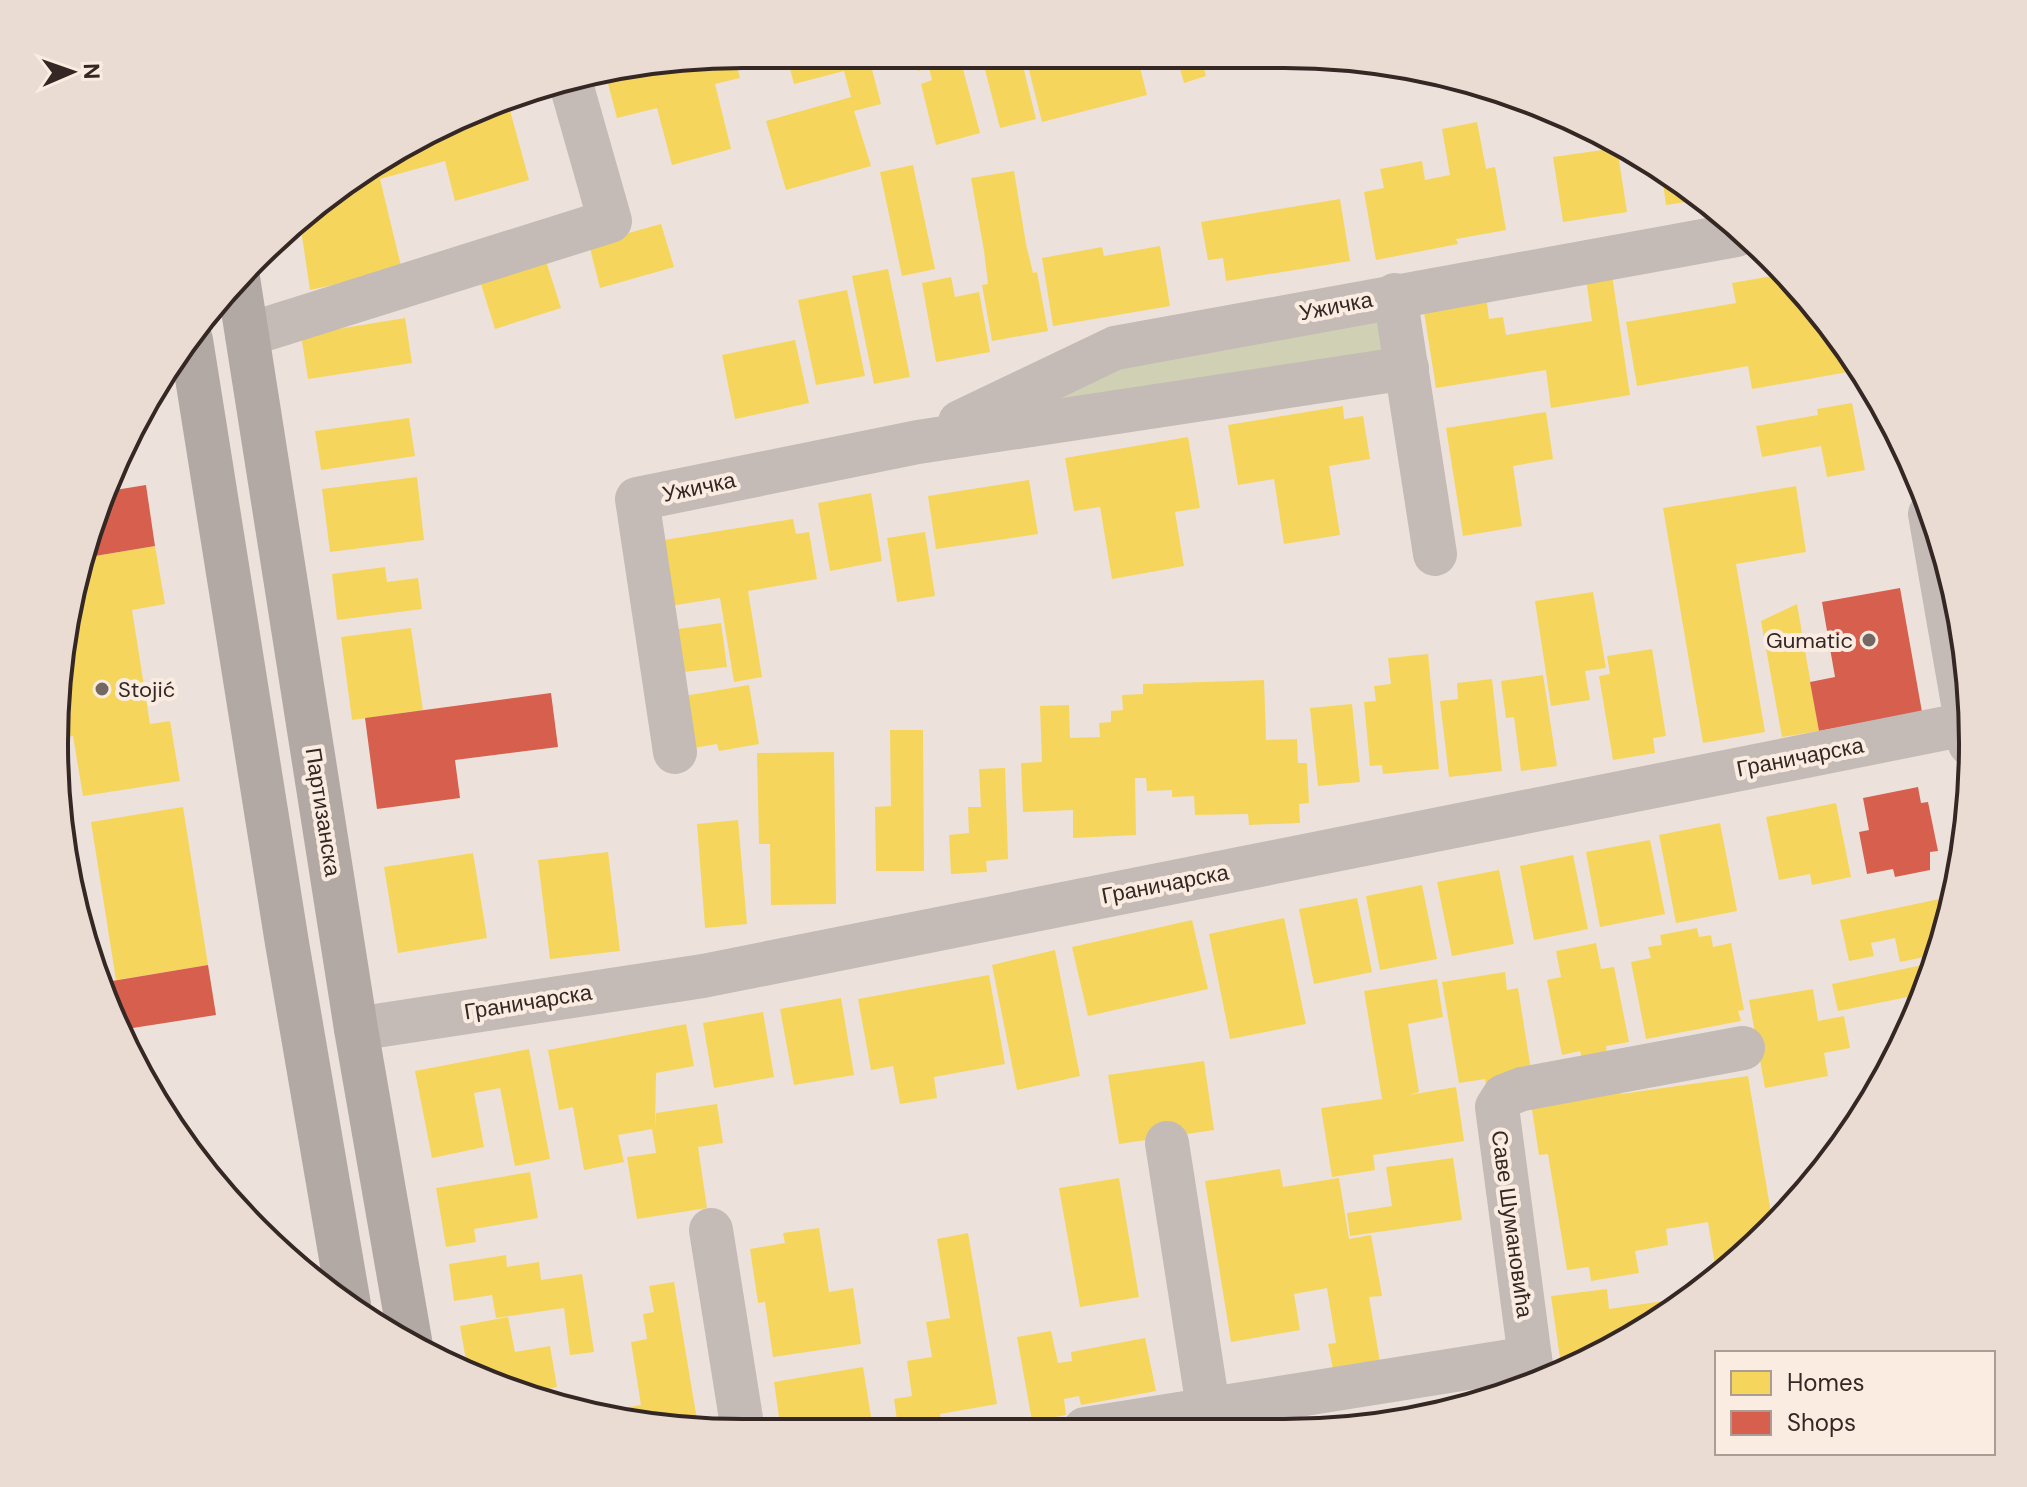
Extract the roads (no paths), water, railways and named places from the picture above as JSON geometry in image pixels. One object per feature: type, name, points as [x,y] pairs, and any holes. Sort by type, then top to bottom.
[{"type":"main road","name":"Партизанска","points":[[240,293],[356,1029],[408,1330]]},
{"type":"main road","points":[[193,353],[287,943],[346,1289]]},
{"type":"street","points":[[247,335],[610,221],[573,90]]},
{"type":"street","name":"Ужичка","points":[[918,442],[1115,348],[1729,236]]},
{"type":"street","name":"Ужичка","points":[[1395,295],[1435,554]]},
{"type":"street","name":"Ужичка","points":[[675,752],[637,499],[918,442],[1407,368]]},
{"type":"street","name":"Граничарска","points":[[356,1029],[703,976],[1959,732]]},
{"type":"street","name":"Саве Шумановића","points":[[1141,1419],[1208,1407],[1532,1371],[1500,1144],[1497,1107],[1504,1096],[1522,1089],[1743,1048]]},
{"type":"street","points":[[1167,1143],[1208,1407]]},
{"type":"street","points":[[711,1230],[741,1419]]},
{"type":"place","name":"Gumatic","points":[[1869,640]]},
{"type":"place","name":"Stojić","points":[[102,689]]}]
